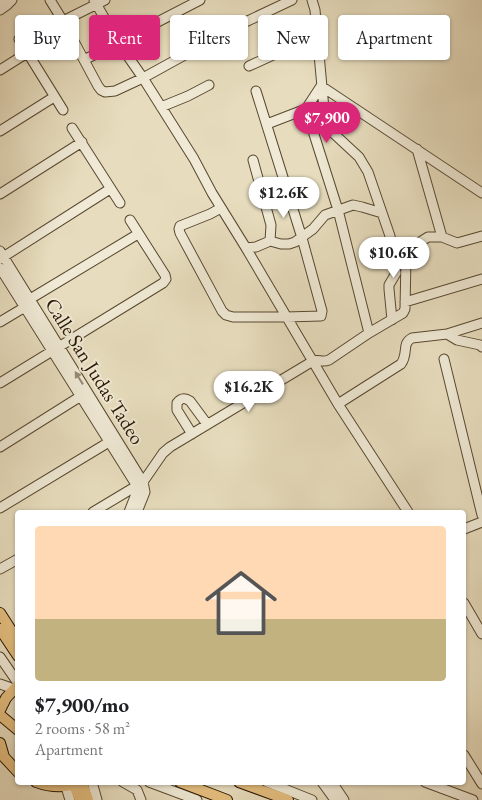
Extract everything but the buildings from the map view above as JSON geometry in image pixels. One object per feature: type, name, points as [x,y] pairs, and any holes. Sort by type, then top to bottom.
[{"type":"main road","points":[[0,613],[15,636]]},
{"type":"main road","points":[[0,628],[15,651]]},
{"type":"main road","points":[[0,710],[3,697],[15,690]]},
{"type":"main road","points":[[0,715],[15,728]]},
{"type":"main road","points":[[0,743],[4,756],[15,769]]},
{"type":"main road","points":[[44,785],[62,785]]},
{"type":"main road","points":[[76,785],[80,800]]},
{"type":"main road","points":[[77,785],[88,800]]},
{"type":"main road","points":[[188,785],[227,800]]},
{"type":"main road","points":[[247,785],[288,800]]},
{"type":"street","points":[[0,10],[12,0]]},
{"type":"street","points":[[50,0],[59,15]]},
{"type":"street","points":[[160,20],[200,0]]},
{"type":"street","points":[[79,51],[101,90],[105,92],[115,91],[143,78],[239,25],[292,0]]},
{"type":"street","points":[[312,0],[316,15]]},
{"type":"street","points":[[73,15],[99,1],[105,15]]},
{"type":"street","points":[[84,60],[89,57]]},
{"type":"street","points":[[0,70],[16,60]]},
{"type":"street","points":[[31,60],[63,110]]},
{"type":"street","points":[[130,60],[194,159],[221,208],[338,404],[407,510]]},
{"type":"street","points":[[249,66],[262,60]]},
{"type":"street","points":[[319,60],[324,109],[328,125],[331,131],[364,164],[390,236],[396,268],[396,273],[391,280],[389,289],[392,320]]},
{"type":"street","points":[[161,107],[209,85]]},
{"type":"street","points":[[267,124],[306,109],[321,86]]},
{"type":"street","points":[[321,86],[482,193]]},
{"type":"street","points":[[221,208],[180,226],[179,229],[222,311],[226,315],[233,317],[286,318],[321,316],[322,313],[302,238],[256,91]]},
{"type":"street","points":[[0,131],[54,97]]},
{"type":"street","points":[[306,109],[338,210],[369,333]]},
{"type":"street","points":[[72,128],[120,203]]},
{"type":"street","points":[[0,194],[82,142]]},
{"type":"street","points":[[417,149],[442,237]]},
{"type":"street","points":[[253,160],[270,225],[270,241]]},
{"type":"street","points":[[1,256],[110,189]]},
{"type":"street","points":[[246,248],[256,247],[270,241],[281,244],[295,242],[313,229],[325,215],[353,205],[382,213]]},
{"type":"street","points":[[0,383],[162,284],[166,278],[165,275],[130,220]]},
{"type":"street","points":[[0,322],[27,303],[138,234]]},
{"type":"street","points":[[131,510],[140,484],[163,453],[170,447],[313,361],[327,361],[403,313],[405,309],[407,252],[412,247],[428,237],[442,237],[457,243],[482,236]]},
{"type":"street","name":"Calle San Judas Tadeo","points":[[1,256],[27,303],[140,484]]},
{"type":"street","name":"Calle San Judas Tadeo","points":[[0,268],[27,303]]},
{"type":"street","points":[[405,302],[482,279]]},
{"type":"street","points":[[338,404],[401,364],[409,339],[447,334],[482,323]]},
{"type":"street","points":[[447,334],[457,340],[482,346]]},
{"type":"street","name":"Calle San Judas Tadeo","points":[[56,349],[81,396],[109,442],[140,484]]},
{"type":"street","points":[[444,359],[482,514]]},
{"type":"street","points":[[0,447],[81,396]]},
{"type":"street","points":[[192,434],[177,410],[177,403],[180,399],[186,398],[190,401],[208,424]]},
{"type":"street","points":[[0,508],[109,442]]},
{"type":"street","points":[[96,510],[140,484]]},
{"type":"street","points":[[139,510],[145,492],[140,484]]},
{"type":"street","points":[[466,528],[482,522]]},
{"type":"street","points":[[0,569],[15,560]]},
{"type":"street","points":[[466,606],[482,634]]},
{"type":"street","points":[[0,657],[15,685]]},
{"type":"street","points":[[0,684],[15,688]]},
{"type":"street","points":[[466,758],[482,784]]},
{"type":"street","points":[[70,800],[76,785]]},
{"type":"street","points":[[93,785],[97,800]]},
{"type":"street","points":[[128,785],[137,790],[141,800]]},
{"type":"street","points":[[157,785],[197,800]]},
{"type":"street","points":[[274,785],[312,800]]},
{"type":"street","points":[[324,785],[334,800]]},
{"type":"street","points":[[334,785],[344,800]]},
{"type":"street","points":[[433,785],[472,800]]}]
